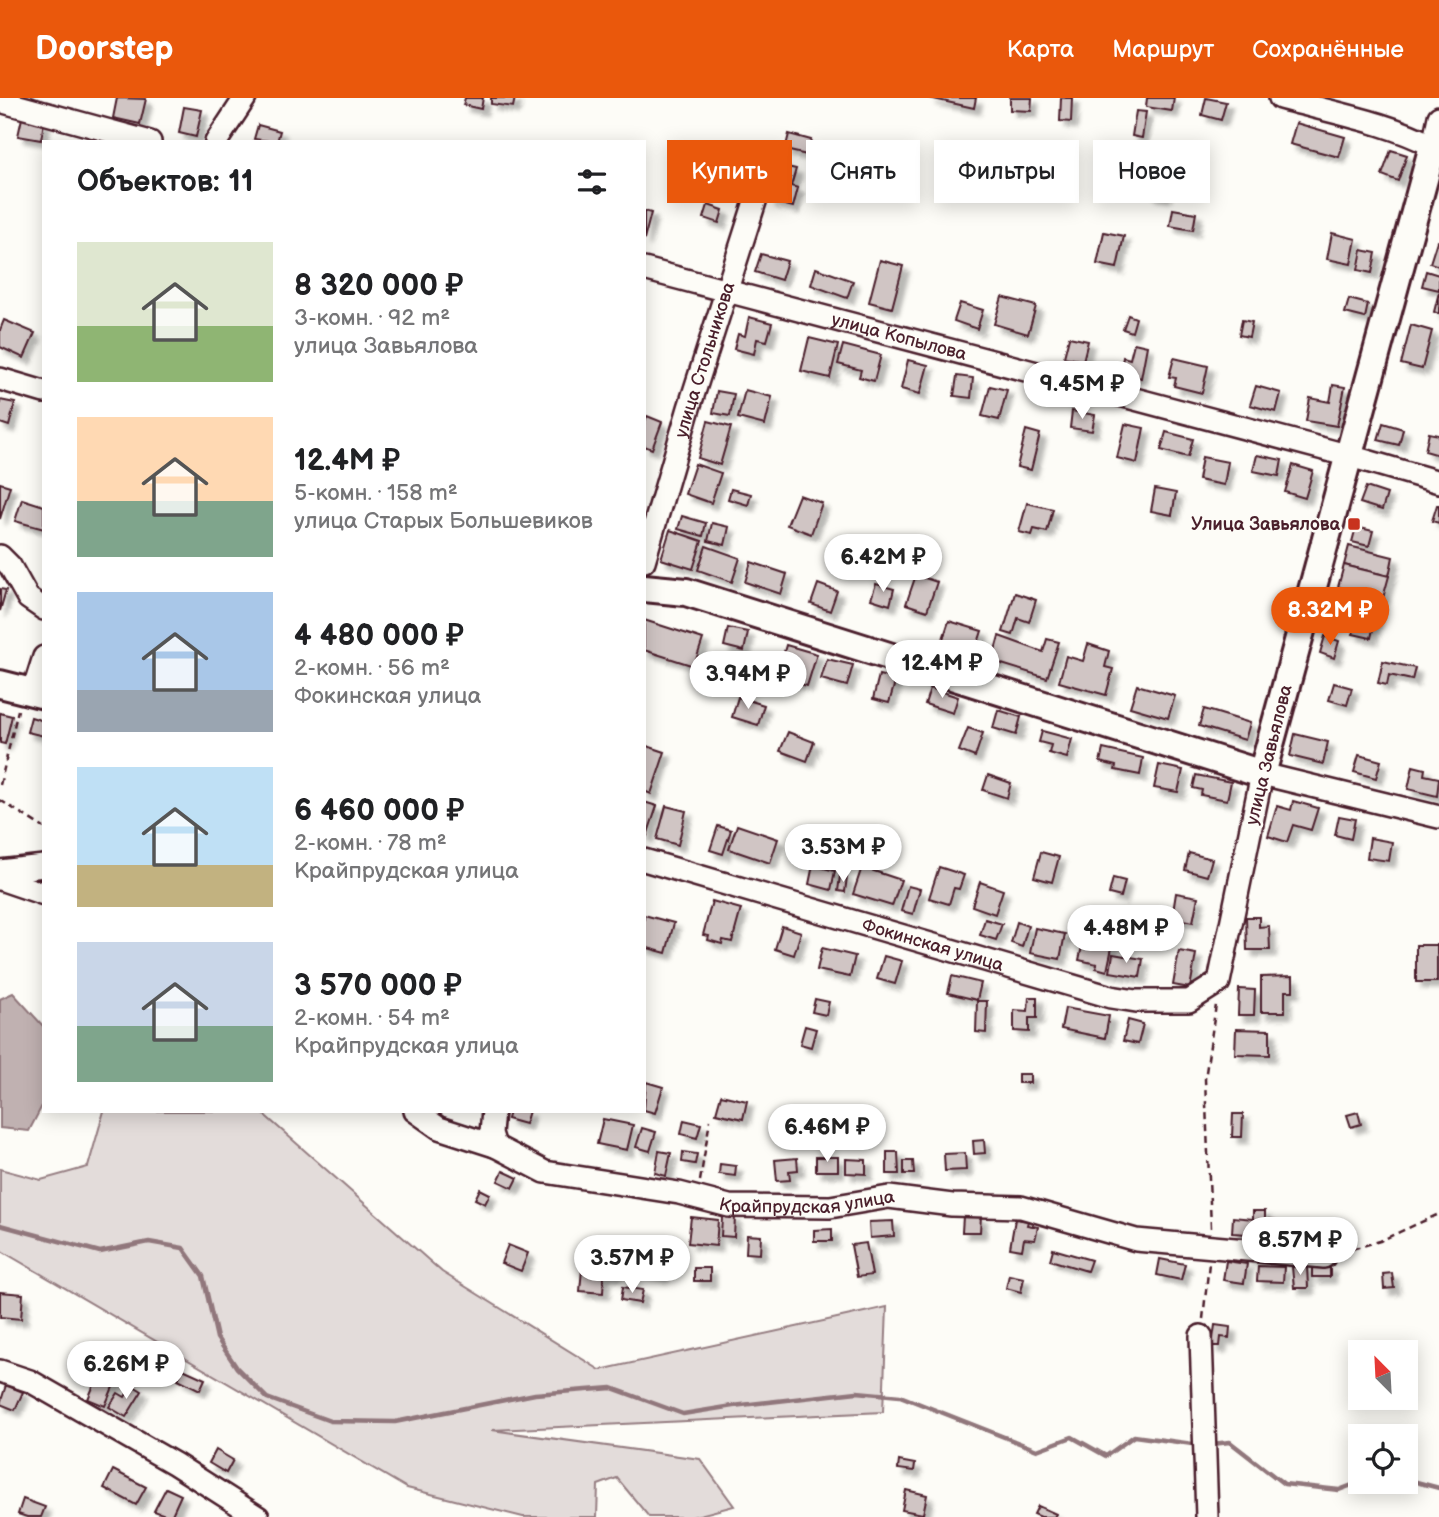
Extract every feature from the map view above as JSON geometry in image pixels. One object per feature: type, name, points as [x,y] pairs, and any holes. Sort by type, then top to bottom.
[{"type":"main road","name":"улица Завьялова","points":[[1262,774],[1436,147]]},
{"type":"main road","points":[[646,588],[687,592],[1262,774]]},
{"type":"main road","points":[[0,684],[32,698]]},
{"type":"street","points":[[217,140],[245,98]]},
{"type":"street","points":[[1280,98],[1383,127],[1436,147]]},
{"type":"street","points":[[0,101],[143,140]]},
{"type":"street","name":"улица Завьялова","points":[[1436,147],[1439,117]]},
{"type":"street","name":"улица Стольникова","points":[[646,554],[755,203]]},
{"type":"street","name":"улица Копылова","points":[[646,269],[1439,482]]},
{"type":"street","points":[[0,379],[42,391]]},
{"type":"street","points":[[0,556],[10,566],[28,598],[42,608]]},
{"type":"street","points":[[32,698],[42,664]]},
{"type":"street","points":[[1262,774],[1439,817]]},
{"type":"street","name":"улица Завьялова","points":[[1219,982],[1262,774]]},
{"type":"street","name":"Фокинская улица","points":[[646,861],[1111,997],[1136,1001],[1189,1001],[1219,982]]},
{"type":"street","points":[[0,871],[42,866]]},
{"type":"street","points":[[0,878],[42,893]]},
{"type":"street","name":"Крайпрудская улица","points":[[418,1113],[439,1128],[495,1146],[545,1172],[729,1206],[830,1207],[889,1197],[952,1205],[1021,1207],[1136,1240],[1324,1257]]},
{"type":"street","points":[[493,1113],[491,1133],[495,1146]]},
{"type":"street","points":[[1201,1336],[1207,1517]]},
{"type":"street","points":[[0,1371],[30,1381],[175,1464],[258,1517]]},
{"type":"path","points":[[0,785],[32,698]]},
{"type":"path","points":[[0,800],[42,827]]},
{"type":"path","points":[[1201,1336],[1211,1247],[1205,1079],[1219,982]]},
{"type":"path","points":[[697,1198],[710,1120]]},
{"type":"path","points":[[1324,1257],[1380,1241],[1439,1214]]},
{"type":"shaded area","points":[[13,993],[42,1025],[42,1106],[29,1131],[0,1128],[0,999]]},
{"type":"shaded area","points":[[103,1113],[262,1113],[442,1272],[600,1370],[887,1307],[883,1412],[492,1430],[700,1459],[734,1506],[692,1517],[649,1517],[617,1478],[598,1485],[597,1517],[523,1517],[407,1488],[0,1250],[0,1169],[41,1180],[88,1167]]},
{"type":"building","points":[[117,98],[146,99],[140,124],[113,118]]},
{"type":"building","points":[[465,98],[483,98],[481,109],[463,105]]},
{"type":"building","points":[[491,98],[515,98],[513,107],[491,104]]},
{"type":"building","points":[[929,98],[976,98],[974,108]]},
{"type":"building","points":[[1010,98],[1032,98],[1031,111],[1010,110]]},
{"type":"building","points":[[1061,98],[1072,98],[1071,122],[1060,121]]},
{"type":"building","points":[[1147,98],[1174,98],[1172,111],[1146,107]]},
{"type":"building","points":[[1206,98],[1226,102],[1221,120],[1202,115]]},
{"type":"building","points":[[184,107],[202,110],[196,137],[179,133]]},
{"type":"building","points":[[1136,111],[1146,112],[1142,138],[1132,136]]},
{"type":"building","points":[[22,118],[44,122],[41,140],[18,136]]},
{"type":"building","points":[[1296,123],[1345,137],[1339,157],[1290,144]]},
{"type":"building","points":[[258,125],[280,131],[278,140],[254,139]]},
{"type":"building","points":[[789,134],[811,140],[806,140],[806,155],[792,152],[792,140],[788,140]]},
{"type":"building","points":[[1391,150],[1407,155],[1398,181],[1382,175]]},
{"type":"building","points":[[792,186],[798,188],[793,207],[778,203],[792,203]]},
{"type":"building","points":[[708,205],[723,210],[719,223],[704,218]]},
{"type":"building","points":[[1173,209],[1196,213],[1193,230],[1170,226]]},
{"type":"building","points":[[646,212],[651,213],[646,232]]},
{"type":"building","points":[[1104,232],[1124,236],[1117,268],[1097,264]]},
{"type":"building","points":[[1332,233],[1356,239],[1351,264],[1327,259]]},
{"type":"building","points":[[1437,241],[1439,242],[1439,266],[1430,263]]},
{"type":"building","points":[[1362,250],[1376,253],[1372,273],[1358,270]]},
{"type":"building","points":[[761,254],[787,261],[781,280],[755,272]]},
{"type":"building","points":[[880,260],[903,266],[892,308],[869,302]]},
{"type":"building","points":[[816,268],[853,281],[847,298],[811,285]]},
{"type":"building","points":[[1426,271],[1439,275],[1439,290],[1422,286]]},
{"type":"building","points":[[1439,292],[1439,314],[1434,312]]},
{"type":"building","points":[[1002,297],[1036,306],[1028,334],[994,324]]},
{"type":"building","points":[[1349,299],[1368,304],[1365,318],[1345,313]]},
{"type":"building","points":[[960,303],[983,310],[977,329],[954,321]]},
{"type":"building","points":[[1128,315],[1136,318],[1132,332],[1123,329]]},
{"type":"building","points":[[749,317],[772,323],[767,341],[757,339],[754,354],[734,349],[738,334],[745,336]]},
{"type":"building","points":[[4,320],[35,333],[24,358],[0,347],[0,330]]},
{"type":"building","points":[[1242,320],[1252,322],[1249,337],[1239,335]]},
{"type":"building","points":[[1411,325],[1432,331],[1422,369],[1401,364]]},
{"type":"building","points":[[1069,337],[1088,341],[1083,361],[1064,357]]},
{"type":"building","points":[[809,338],[838,345],[830,378],[801,371]]},
{"type":"building","points":[[1134,343],[1147,346],[1141,378],[1120,374],[1123,357],[1130,359]]},
{"type":"building","points":[[843,345],[881,355],[874,381],[859,377],[861,370],[838,364]]},
{"type":"building","points":[[1174,358],[1208,366],[1202,393],[1174,386],[1176,378],[1169,377]]},
{"type":"building","points":[[908,360],[928,365],[920,394],[901,389]]},
{"type":"building","points":[[957,376],[973,378],[971,398],[954,396]]},
{"type":"building","points":[[1333,385],[1345,387],[1337,426],[1306,421],[1310,398],[1330,402]]},
{"type":"building","points":[[990,386],[1007,390],[999,420],[982,416]]},
{"type":"building","points":[[1256,386],[1281,393],[1276,412],[1250,405]]},
{"type":"building","points":[[745,390],[772,397],[765,425],[738,418]]},
{"type":"building","points":[[717,391],[734,394],[730,416],[713,413]]},
{"type":"building","points":[[0,400],[15,403],[9,426],[0,423]]},
{"type":"building","points":[[1072,411],[1095,415],[1092,431],[1070,428]]},
{"type":"building","points":[[647,416],[662,422],[652,449],[646,447]]},
{"type":"building","points":[[708,421],[731,427],[720,465],[698,458]]},
{"type":"building","points":[[1383,423],[1403,429],[1399,445],[1378,440]]},
{"type":"building","points":[[1125,424],[1144,428],[1137,463],[1117,458]]},
{"type":"building","points":[[1026,430],[1040,434],[1031,470],[1017,467]]},
{"type":"building","points":[[1166,432],[1193,439],[1188,457],[1161,450]]},
{"type":"building","points":[[1429,433],[1439,435],[1439,455],[1425,451]]},
{"type":"building","points":[[1257,455],[1282,460],[1279,476],[1253,471]]},
{"type":"building","points":[[1202,457],[1228,462],[1224,485],[1198,480]]},
{"type":"building","points":[[695,464],[721,473],[711,503],[685,494]]},
{"type":"building","points":[[1293,465],[1313,471],[1305,498],[1285,492]]},
{"type":"building","points":[[0,483],[10,486],[0,519]]},
{"type":"building","points":[[1366,487],[1387,494],[1382,510],[1360,503]]},
{"type":"building","points":[[731,489],[751,494],[748,505],[728,499]]},
{"type":"building","points":[[1155,489],[1176,493],[1172,515],[1151,511]]},
{"type":"building","points":[[799,495],[822,503],[811,534],[787,525]]},
{"type":"building","points":[[22,499],[42,505],[42,528],[15,521]]},
{"type":"building","points":[[1027,503],[1053,509],[1047,532],[1034,529],[1032,535],[1019,532]]},
{"type":"building","points":[[1439,505],[1439,523],[1432,521]]},
{"type":"building","points":[[682,516],[706,523],[703,536],[678,529]]},
{"type":"building","points":[[712,523],[729,527],[725,545],[708,541]]},
{"type":"building","points":[[1356,527],[1373,531],[1369,546],[1352,542]]},
{"type":"building","points":[[670,530],[702,541],[693,569],[661,559]]},
{"type":"building","points":[[706,546],[740,558],[732,582],[698,570]]},
{"type":"building","points":[[1349,546],[1393,557],[1389,576],[1344,565]]},
{"type":"building","points":[[751,562],[787,574],[781,594],[745,582]]},
{"type":"building","points":[[1344,565],[1389,576],[1383,598],[1338,587]]},
{"type":"building","points":[[916,575],[937,582],[927,611],[906,604]]},
{"type":"building","points":[[818,584],[837,591],[830,611],[811,604]]},
{"type":"building","points":[[876,584],[894,589],[890,605],[871,599]]},
{"type":"building","points":[[0,589],[6,590],[0,611]]},
{"type":"building","points":[[1015,593],[1036,600],[1029,622],[1018,618],[1013,635],[1003,632]]},
{"type":"building","points":[[1361,599],[1379,603],[1371,638],[1353,634]]},
{"type":"building","points":[[646,621],[703,639],[694,666],[646,651]]},
{"type":"building","points":[[949,621],[982,631],[974,655],[941,645]]},
{"type":"building","points":[[728,628],[748,632],[744,651],[724,646]]},
{"type":"building","points":[[999,636],[1043,652],[1047,639],[1059,642],[1047,678],[992,661]]},
{"type":"building","points":[[1325,636],[1339,641],[1334,658],[1320,653]]},
{"type":"building","points":[[1088,644],[1109,651],[1105,667],[1113,669],[1106,695],[1059,682],[1066,656],[1083,661]]},
{"type":"building","points":[[786,645],[817,654],[807,686],[784,679],[789,661],[782,659]]},
{"type":"building","points":[[827,659],[853,665],[847,686],[821,679]]},
{"type":"building","points":[[1383,661],[1415,668],[1412,680],[1389,675],[1387,685],[1378,683]]},
{"type":"building","points":[[879,675],[896,679],[889,703],[873,699]]},
{"type":"building","points":[[1334,683],[1352,688],[1347,705],[1329,700]]},
{"type":"building","points":[[1137,685],[1175,696],[1168,718],[1130,707]]},
{"type":"building","points":[[930,688],[958,697],[953,713],[925,704]]},
{"type":"building","points":[[738,697],[764,705],[758,725],[732,717]]},
{"type":"building","points":[[1204,709],[1250,723],[1245,740],[1199,726]]},
{"type":"building","points":[[998,710],[1021,717],[1016,735],[993,728]]},
{"type":"building","points":[[0,713],[12,716],[5,744],[0,743]]},
{"type":"building","points":[[31,717],[42,720],[42,736],[27,732]]},
{"type":"building","points":[[968,728],[983,733],[975,757],[959,751]]},
{"type":"building","points":[[1042,731],[1072,739],[1067,758],[1049,753],[1051,745],[1039,742]]},
{"type":"building","points":[[788,732],[814,742],[807,761],[780,751]]},
{"type":"building","points":[[1295,734],[1328,742],[1323,764],[1290,756]]},
{"type":"building","points":[[646,746],[665,752],[651,794],[646,792]]},
{"type":"building","points":[[1103,749],[1143,758],[1140,775],[1115,770],[1116,766],[1100,762]]},
{"type":"building","points":[[1359,755],[1381,761],[1376,778],[1354,772]]},
{"type":"building","points":[[1159,765],[1183,770],[1178,792],[1154,788]]},
{"type":"building","points":[[1413,766],[1425,769],[1424,775],[1439,778],[1437,796],[1408,789]]},
{"type":"building","points":[[988,775],[1011,783],[1007,798],[983,790]]},
{"type":"building","points":[[1196,775],[1231,782],[1227,800],[1201,795],[1202,790],[1193,788]]},
{"type":"building","points":[[1293,801],[1318,808],[1311,830],[1293,825],[1287,842],[1268,836],[1277,806],[1291,810]]},
{"type":"building","points":[[646,803],[657,806],[646,836]]},
{"type":"building","points":[[666,806],[686,811],[678,845],[657,839]]},
{"type":"building","points":[[1339,816],[1355,819],[1351,839],[1335,835]]},
{"type":"building","points":[[737,825],[778,839],[770,863],[729,849]]},
{"type":"building","points":[[718,826],[731,830],[723,854],[710,850]]},
{"type":"building","points":[[1370,838],[1392,842],[1389,861],[1367,858]]},
{"type":"building","points":[[838,849],[844,851],[841,862],[834,860]]},
{"type":"building","points":[[1041,852],[1059,857],[1052,882],[1034,877]]},
{"type":"building","points":[[1189,853],[1212,859],[1207,876],[1185,870]]},
{"type":"building","points":[[813,865],[835,871],[831,890],[809,884]]},
{"type":"building","points":[[862,867],[901,880],[892,906],[853,894]]},
{"type":"building","points":[[939,867],[964,875],[959,889],[954,888],[949,904],[929,898]]},
{"type":"building","points":[[840,876],[847,877],[845,892],[838,891]]},
{"type":"building","points":[[1113,878],[1125,881],[1121,897],[1109,894]]},
{"type":"building","points":[[980,882],[1003,890],[995,914],[972,906]]},
{"type":"building","points":[[908,886],[920,889],[913,914],[901,911]]},
{"type":"building","points":[[1176,893],[1198,897],[1193,922],[1172,918]]},
{"type":"building","points":[[712,901],[741,909],[732,942],[723,940],[722,944],[708,940],[709,936],[703,935]]},
{"type":"building","points":[[646,916],[674,923],[666,953],[646,948]]},
{"type":"building","points":[[1246,917],[1259,917],[1259,927],[1269,926],[1270,950],[1247,950]]},
{"type":"building","points":[[985,919],[1002,924],[996,940],[980,935]]},
{"type":"building","points":[[1017,922],[1028,926],[1022,947],[1011,943]]},
{"type":"building","points":[[782,926],[801,932],[794,955],[775,949]]},
{"type":"building","points":[[1035,928],[1065,934],[1060,959],[1030,953]]},
{"type":"building","points":[[1097,934],[1114,938],[1107,971],[1096,968],[1097,964],[1079,960],[1084,937],[1096,939]]},
{"type":"building","points":[[1416,945],[1437,945],[1437,982],[1416,982]]},
{"type":"building","points":[[822,948],[855,956],[850,977],[817,970]]},
{"type":"building","points":[[1179,951],[1196,954],[1190,988],[1173,985]]},
{"type":"building","points":[[1113,954],[1143,959],[1140,977],[1110,972]]},
{"type":"building","points":[[884,956],[902,961],[895,984],[877,979]]},
{"type":"building","points":[[952,976],[981,983],[977,1000],[948,993]]},
{"type":"building","points":[[1293,976],[1293,991],[1285,991],[1285,1012],[1261,1012],[1261,977]]},
{"type":"building","points":[[1239,989],[1255,990],[1254,1015],[1238,1015]]},
{"type":"building","points":[[1029,997],[1037,997],[1037,1018],[1029,1018],[1029,1032],[1014,1031],[1014,1010],[1028,1011]]},
{"type":"building","points":[[815,999],[829,1002],[826,1015],[812,1012]]},
{"type":"building","points":[[977,1001],[987,1001],[986,1033],[976,1032]]},
{"type":"building","points":[[1065,1008],[1109,1016],[1105,1038],[1061,1029]]},
{"type":"building","points":[[1128,1020],[1143,1024],[1138,1044],[1123,1041]]},
{"type":"building","points":[[805,1026],[816,1029],[811,1047],[800,1044]]},
{"type":"building","points":[[1236,1029],[1270,1030],[1270,1055],[1235,1054]]},
{"type":"building","points":[[1018,1074],[1030,1074],[1030,1083],[1018,1083]]},
{"type":"building","points":[[646,1082],[663,1087],[655,1113],[646,1111]]},
{"type":"building","points":[[721,1095],[747,1101],[743,1119],[716,1113]]},
{"type":"building","points":[[1358,1112],[1361,1124],[1351,1127],[1347,1115]]},
{"type":"building","points":[[508,1113],[528,1113],[525,1124],[507,1119]]},
{"type":"building","points":[[1233,1114],[1243,1114],[1242,1137],[1232,1137]]},
{"type":"building","points":[[603,1119],[633,1125],[627,1150],[597,1144]]},
{"type":"building","points":[[684,1120],[701,1124],[697,1138],[681,1134]]},
{"type":"building","points":[[642,1128],[656,1132],[650,1151],[636,1147]]},
{"type":"building","points":[[984,1140],[985,1153],[974,1154],[973,1141]]},
{"type":"building","points":[[659,1151],[671,1153],[666,1176],[655,1173]]},
{"type":"building","points":[[683,1152],[697,1154],[695,1164],[682,1162]]},
{"type":"building","points":[[887,1152],[898,1152],[899,1174],[887,1174]]},
{"type":"building","points":[[965,1153],[966,1170],[945,1171],[944,1154]]},
{"type":"building","points":[[816,1157],[838,1157],[838,1171],[816,1171]]},
{"type":"building","points":[[797,1158],[798,1170],[789,1171],[790,1180],[777,1181],[775,1160]]},
{"type":"building","points":[[846,1159],[866,1160],[866,1174],[846,1173]]},
{"type":"building","points":[[904,1161],[913,1161],[914,1174],[904,1174]]},
{"type":"building","points":[[720,1164],[736,1166],[735,1176],[719,1174]]},
{"type":"building","points":[[503,1171],[518,1178],[513,1188],[498,1181]]},
{"type":"building","points":[[480,1189],[490,1194],[485,1204],[475,1199]]},
{"type":"building","points":[[1253,1211],[1265,1211],[1265,1219],[1277,1220],[1275,1247],[1263,1246],[1264,1235],[1232,1233],[1233,1217],[1253,1219]]},
{"type":"building","points":[[963,1216],[981,1216],[980,1232],[962,1232]]},
{"type":"building","points":[[691,1217],[718,1220],[716,1246],[688,1243]]},
{"type":"building","points":[[722,1217],[735,1217],[734,1237],[721,1236]]},
{"type":"building","points":[[1015,1219],[1028,1221],[1027,1225],[1038,1227],[1035,1240],[1024,1239],[1022,1250],[1010,1248]]},
{"type":"building","points":[[893,1221],[894,1236],[870,1238],[869,1222]]},
{"type":"building","points":[[1312,1228],[1313,1247],[1294,1249],[1293,1229]]},
{"type":"building","points":[[832,1229],[832,1241],[814,1241],[814,1230]]},
{"type":"building","points":[[747,1235],[761,1236],[760,1254],[746,1253]]},
{"type":"building","points":[[866,1243],[872,1275],[857,1277],[851,1245]]},
{"type":"building","points":[[508,1245],[528,1253],[521,1271],[501,1263]]},
{"type":"building","points":[[1053,1249],[1091,1260],[1087,1271],[1050,1260]]},
{"type":"building","points":[[642,1256],[665,1261],[662,1276],[640,1271]]},
{"type":"building","points":[[583,1258],[616,1262],[615,1275],[604,1274],[603,1293],[580,1291]]},
{"type":"building","points":[[1160,1259],[1185,1264],[1181,1280],[1157,1275]]},
{"type":"building","points":[[1226,1261],[1247,1264],[1244,1283],[1223,1280]]},
{"type":"building","points":[[1258,1266],[1284,1267],[1283,1282],[1257,1281]]},
{"type":"building","points":[[1307,1266],[1308,1288],[1294,1288],[1292,1267]]},
{"type":"building","points":[[1312,1267],[1330,1267],[1330,1277],[1312,1277]]},
{"type":"building","points":[[694,1268],[710,1268],[710,1281],[694,1281]]},
{"type":"building","points":[[1392,1273],[1394,1288],[1384,1289],[1383,1274]]},
{"type":"building","points":[[1009,1275],[1024,1278],[1021,1292],[1006,1288]]},
{"type":"building","points":[[623,1287],[643,1290],[640,1303],[621,1300]]},
{"type":"building","points":[[0,1292],[23,1294],[21,1319],[0,1317]]},
{"type":"building","points":[[1215,1325],[1230,1327],[1229,1338],[1221,1337],[1220,1346],[1212,1346]]},
{"type":"building","points":[[183,1369],[205,1379],[200,1390],[178,1379]]},
{"type":"building","points":[[99,1373],[116,1380],[105,1406],[88,1399]]},
{"type":"building","points":[[6,1385],[23,1392],[15,1410],[0,1404]]},
{"type":"building","points":[[132,1385],[142,1391],[126,1417],[109,1407],[118,1393],[125,1397]]},
{"type":"building","points":[[216,1450],[233,1460],[226,1473],[209,1463]]},
{"type":"building","points":[[899,1461],[915,1464],[914,1471],[898,1469]]},
{"type":"building","points":[[113,1470],[146,1487],[136,1505],[104,1488]]},
{"type":"building","points":[[166,1488],[181,1495],[171,1517],[154,1511]]},
{"type":"building","points":[[906,1490],[927,1495],[923,1514],[902,1510]]},
{"type":"building","points":[[23,1499],[45,1507],[41,1517],[18,1514]]},
{"type":"building","points":[[1038,1506],[1056,1514],[1054,1517],[1041,1517],[1034,1514]]},
{"type":"waterway","points":[[0,1225],[100,1252],[149,1242],[183,1248],[203,1276],[217,1338],[237,1368],[267,1398],[330,1421],[395,1422],[535,1394],[612,1388],[683,1414],[857,1392],[900,1396],[1037,1450],[1072,1437],[1106,1456],[1134,1436],[1200,1445]]},
{"type":"waterway","points":[[1212,1444],[1230,1442],[1284,1484],[1339,1490],[1348,1487]]},
{"type":"waterway","points":[[1418,1482],[1439,1488]]},
{"type":"place","name":"Улица Завьялова","points":[[1354,524]]}]
